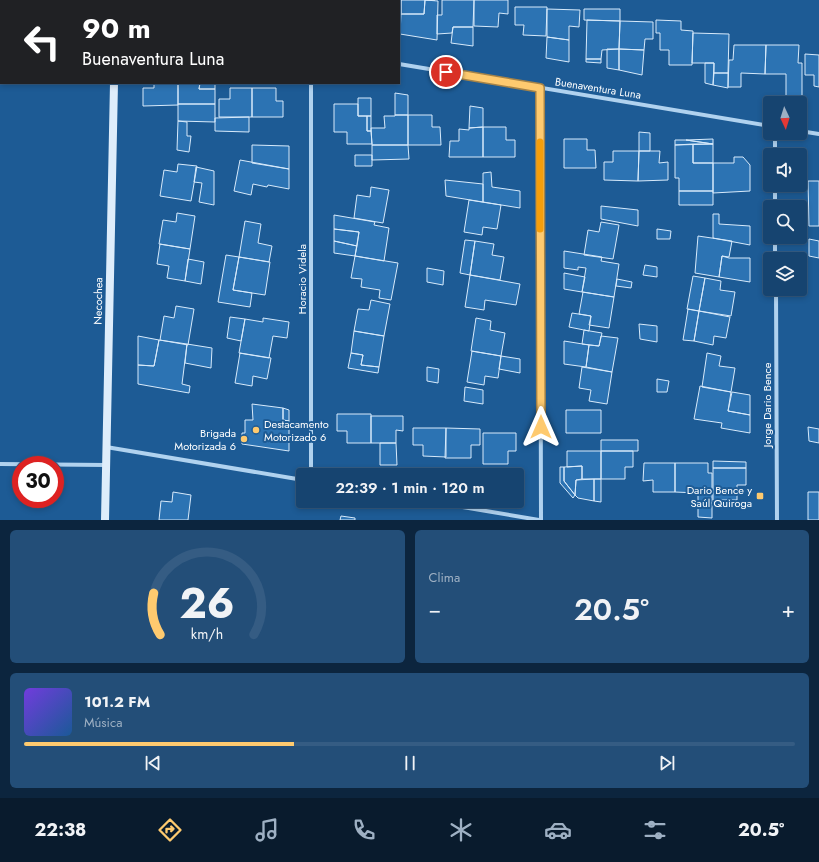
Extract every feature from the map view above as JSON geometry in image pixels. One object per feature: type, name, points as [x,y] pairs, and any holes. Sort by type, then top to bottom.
[{"type":"main road","name":"Necochea","points":[[105,520],[114,84]]},
{"type":"street","name":"Buenaventura Luna","points":[[400,64],[763,125]]},
{"type":"street","name":"Horacio Videla","points":[[311,468],[312,84]]},
{"type":"street","points":[[469,508],[540,520],[540,88]]},
{"type":"street","points":[[807,132],[819,134]]},
{"type":"street","name":"Jorge Dario Bence","points":[[776,296],[777,520]]},
{"type":"street","points":[[106,447],[296,479]]},
{"type":"street","points":[[0,464],[106,465]]},
{"type":"building","points":[[400,0],[401,0],[400,13]]},
{"type":"building","points":[[401,0],[425,0],[424,14],[401,14]]},
{"type":"building","points":[[425,0],[438,1],[437,40],[400,34],[401,14],[424,14]]},
{"type":"building","points":[[442,0],[474,0],[473,27],[453,27],[452,33],[437,34],[437,15],[442,15]]},
{"type":"building","points":[[474,0],[508,0],[508,14],[499,13],[498,27],[474,26]]},
{"type":"building","points":[[515,7],[547,7],[546,36],[523,35],[524,25],[515,25]]},
{"type":"building","points":[[547,9],[580,10],[579,27],[569,26],[569,40],[547,37]]},
{"type":"building","points":[[584,9],[620,9],[620,21],[584,20]]},
{"type":"building","points":[[587,20],[620,21],[619,49],[602,50],[601,59],[586,59]]},
{"type":"building","points":[[656,20],[681,21],[681,30],[693,31],[692,65],[669,65],[669,50],[660,50],[660,33],[656,33]]},
{"type":"building","points":[[620,21],[653,22],[653,39],[645,39],[644,50],[619,49]]},
{"type":"building","points":[[453,27],[473,27],[473,46],[451,43]]},
{"type":"building","points":[[693,33],[729,34],[728,73],[714,73],[714,63],[692,63]]},
{"type":"building","points":[[547,37],[569,40],[569,62],[546,58]]},
{"type":"building","points":[[734,45],[766,45],[765,74],[741,73],[741,87],[728,87],[729,60],[733,60]]},
{"type":"building","points":[[766,45],[799,45],[798,63],[802,63],[802,96],[786,96],[786,74],[765,74]]},
{"type":"building","points":[[607,49],[619,49],[619,70],[607,68]]},
{"type":"building","points":[[619,49],[644,50],[642,75],[619,70]]},
{"type":"building","points":[[805,54],[819,55],[819,87],[814,86],[814,75],[805,75]]},
{"type":"building","points":[[586,59],[601,59],[601,63],[586,62]]},
{"type":"building","points":[[705,63],[714,63],[713,85],[705,83]]},
{"type":"building","points":[[714,73],[728,73],[728,88],[713,85]]},
{"type":"building","points":[[154,84],[178,84],[178,105],[143,106],[143,88],[154,88]]},
{"type":"building","points":[[178,84],[200,84],[199,89],[215,89],[215,104],[178,104]]},
{"type":"building","points":[[200,84],[215,84],[215,89],[199,89]]},
{"type":"building","points":[[230,88],[252,88],[252,117],[219,117],[219,99],[230,99]]},
{"type":"building","points":[[252,88],[276,88],[276,101],[283,101],[283,117],[252,117]]},
{"type":"building","points":[[395,93],[408,95],[408,115],[395,115]]},
{"type":"building","points":[[358,98],[371,98],[371,116],[358,116]]},
{"type":"building","points":[[178,104],[215,104],[215,122],[178,121]]},
{"type":"building","points":[[334,104],[358,104],[358,116],[367,116],[367,131],[371,131],[372,144],[347,144],[347,132],[334,132]]},
{"type":"building","points":[[470,106],[483,108],[483,127],[469,128]]},
{"type":"building","points":[[408,115],[408,145],[372,145],[371,128],[385,128],[384,116]]},
{"type":"building","points":[[408,115],[432,115],[432,127],[440,127],[441,145],[408,145]]},
{"type":"building","points":[[367,116],[371,116],[371,131],[367,131]]},
{"type":"building","points":[[249,117],[249,132],[215,131],[215,118]]},
{"type":"building","points":[[178,121],[187,122],[187,136],[191,136],[189,152],[177,150]]},
{"type":"building","points":[[483,127],[506,127],[506,140],[515,140],[515,157],[483,157]]},
{"type":"building","points":[[483,127],[483,157],[449,157],[450,141],[459,141],[459,129],[469,130],[469,128]]},
{"type":"building","points":[[639,132],[650,133],[650,151],[639,151]]},
{"type":"building","points":[[564,139],[587,139],[587,150],[595,150],[596,168],[564,168]]},
{"type":"building","points":[[713,139],[713,144],[686,140]]},
{"type":"building","points":[[675,140],[686,140],[713,144],[675,145]]},
{"type":"building","points":[[693,144],[713,144],[713,163],[693,163]]},
{"type":"building","points":[[693,144],[693,163],[713,163],[713,191],[679,191],[679,178],[675,178],[675,145]]},
{"type":"building","points":[[252,145],[289,146],[289,169],[252,163]]},
{"type":"building","points":[[372,145],[408,145],[409,159],[372,160]]},
{"type":"building","points":[[613,151],[639,151],[638,181],[604,180],[604,162],[613,162]]},
{"type":"building","points":[[639,151],[660,151],[659,163],[668,162],[668,180],[638,181]]},
{"type":"building","points":[[355,155],[372,155],[372,166],[355,166]]},
{"type":"building","points":[[734,157],[743,157],[750,165],[750,191],[713,193],[713,163],[734,163]]},
{"type":"building","points":[[240,160],[289,169],[289,189],[253,184],[251,195],[234,191]]},
{"type":"building","points":[[178,164],[197,166],[191,201],[160,196],[164,170],[177,172]]},
{"type":"building","points":[[196,167],[214,171],[214,205],[199,202],[202,183],[194,182]]},
{"type":"building","points":[[491,172],[492,187],[520,191],[520,208],[483,202],[483,173]]},
{"type":"building","points":[[445,180],[483,184],[483,202],[446,196]]},
{"type":"building","points":[[808,181],[819,181],[819,226],[809,226]]},
{"type":"building","points":[[371,187],[389,190],[383,223],[354,218],[357,195],[370,197]]},
{"type":"building","points":[[679,191],[713,191],[713,205],[679,205]]},
{"type":"building","points":[[469,200],[501,205],[497,229],[483,227],[482,235],[464,232]]},
{"type":"building","points":[[601,206],[638,210],[638,226],[601,219]]},
{"type":"building","points":[[177,213],[195,216],[190,249],[159,244],[163,220],[176,222]]},
{"type":"building","points":[[713,214],[719,214],[719,224],[750,226],[750,245],[713,238]]},
{"type":"building","points":[[334,215],[375,222],[374,225],[389,228],[384,261],[355,256],[359,232],[334,229]]},
{"type":"building","points":[[245,221],[261,224],[258,243],[272,246],[269,262],[239,257]]},
{"type":"building","points":[[601,222],[619,225],[613,259],[584,255],[588,230],[599,232]]},
{"type":"building","points":[[334,229],[359,232],[357,246],[334,241]]},
{"type":"building","points":[[657,229],[671,231],[670,239],[657,239]]},
{"type":"building","points":[[698,236],[732,241],[729,257],[722,256],[719,277],[695,273]]},
{"type":"building","points":[[809,239],[819,241],[819,258],[809,256]]},
{"type":"building","points":[[465,240],[475,241],[470,275],[460,273]]},
{"type":"building","points":[[334,241],[357,246],[355,256],[334,253]]},
{"type":"building","points":[[475,241],[494,244],[492,255],[504,257],[500,280],[470,275]]},
{"type":"building","points":[[160,244],[190,249],[185,281],[167,278],[169,266],[157,264]]},
{"type":"building","points":[[564,251],[602,257],[601,261],[619,264],[614,297],[582,292],[586,268],[578,267],[578,270],[564,268]]},
{"type":"building","points":[[226,255],[239,257],[233,290],[252,293],[250,307],[218,302]]},
{"type":"building","points":[[355,256],[398,263],[391,300],[379,298],[380,290],[361,287],[362,279],[351,278]]},
{"type":"building","points":[[722,256],[729,258],[750,258],[750,282],[719,277]]},
{"type":"building","points":[[239,257],[270,262],[265,295],[233,290]]},
{"type":"building","points":[[188,259],[204,262],[201,284],[185,281]]},
{"type":"building","points":[[645,265],[657,267],[657,277],[643,275]]},
{"type":"building","points":[[427,268],[444,271],[443,285],[427,282]]},
{"type":"building","points":[[564,273],[585,277],[582,292],[564,289]]},
{"type":"building","points":[[470,275],[520,284],[516,305],[485,300],[484,310],[465,307]]},
{"type":"building","points":[[693,276],[705,278],[699,311],[687,309]]},
{"type":"building","points":[[705,278],[721,281],[720,290],[735,292],[731,316],[699,311]]},
{"type":"building","points":[[617,279],[632,282],[631,288],[616,286]]},
{"type":"building","points":[[583,292],[614,297],[609,328],[589,325],[591,316],[579,314]]},
{"type":"building","points":[[371,300],[390,304],[384,336],[354,331],[358,309],[369,310]]},
{"type":"building","points":[[176,306],[194,309],[188,345],[160,340],[164,316],[174,318]]},
{"type":"building","points":[[688,309],[699,311],[694,341],[683,340]]},
{"type":"building","points":[[699,311],[730,317],[726,338],[714,336],[713,345],[694,341]]},
{"type":"building","points":[[572,313],[591,316],[589,331],[569,327]]},
{"type":"building","points":[[230,317],[245,319],[241,341],[227,338]]},
{"type":"building","points":[[263,318],[289,322],[287,338],[273,336],[269,358],[239,353],[245,319],[263,322]]},
{"type":"building","points":[[476,318],[491,321],[490,330],[505,333],[501,356],[471,351]]},
{"type":"building","points":[[639,324],[657,326],[657,342],[640,339]]},
{"type":"building","points":[[584,330],[602,333],[599,346],[582,344]]},
{"type":"building","points":[[354,331],[384,336],[379,367],[361,365],[363,355],[351,353]]},
{"type":"building","points":[[138,336],[159,340],[154,366],[138,365]]},
{"type":"building","points":[[601,336],[618,338],[612,372],[586,367],[589,345],[599,346]]},
{"type":"building","points":[[159,340],[187,344],[182,384],[190,386],[189,393],[138,384],[138,365],[154,366]]},
{"type":"building","points":[[564,341],[589,345],[586,367],[564,364]]},
{"type":"building","points":[[187,344],[212,348],[211,368],[185,363]]},
{"type":"building","points":[[472,351],[501,356],[498,378],[485,376],[484,385],[467,382]]},
{"type":"building","points":[[240,353],[271,358],[267,379],[253,376],[252,386],[235,383]]},
{"type":"building","points":[[351,353],[363,355],[361,365],[379,367],[378,373],[348,368]]},
{"type":"building","points":[[707,353],[721,356],[719,366],[735,368],[731,392],[702,387]]},
{"type":"building","points":[[501,356],[520,359],[520,373],[499,369]]},
{"type":"building","points":[[427,367],[439,369],[438,383],[427,381]]},
{"type":"building","points":[[582,367],[612,372],[607,404],[589,401],[591,390],[579,388]]},
{"type":"building","points":[[657,379],[669,381],[667,392],[657,392]]},
{"type":"building","points":[[700,386],[731,392],[728,411],[750,415],[750,433],[721,428],[722,423],[694,419]]},
{"type":"building","points":[[465,387],[483,390],[483,404],[464,401]]},
{"type":"building","points":[[732,392],[750,395],[750,415],[728,411]]},
{"type":"building","points":[[252,404],[283,408],[283,420],[289,421],[289,451],[242,444],[242,433],[245,433],[245,420],[253,420]]},
{"type":"building","points":[[283,408],[289,410],[289,421],[283,420]]},
{"type":"building","points":[[566,410],[601,410],[601,433],[566,433]]},
{"type":"building","points":[[337,414],[371,414],[371,443],[347,443],[347,431],[337,431]]},
{"type":"building","points":[[371,416],[403,416],[403,431],[396,430],[396,443],[371,443]]},
{"type":"building","points":[[808,427],[819,429],[819,443],[809,441]]},
{"type":"building","points":[[413,428],[446,428],[446,457],[423,456],[423,445],[413,445]]},
{"type":"building","points":[[446,428],[480,429],[480,445],[471,445],[471,458],[445,458]]},
{"type":"building","points":[[483,433],[516,433],[516,451],[508,451],[508,464],[483,464]]},
{"type":"building","points":[[601,440],[638,440],[638,451],[601,451]]},
{"type":"building","points":[[380,443],[396,443],[397,465],[380,465]]},
{"type":"building","points":[[567,451],[601,451],[601,479],[582,479],[582,466],[567,467]]},
{"type":"building","points":[[601,451],[633,451],[633,467],[625,467],[625,479],[601,479]]},
{"type":"building","points":[[713,461],[746,462],[746,468],[713,468]]},
{"type":"building","points":[[644,463],[675,463],[675,492],[653,492],[653,480],[643,481]]},
{"type":"building","points":[[675,463],[708,463],[708,473],[712,473],[712,503],[698,503],[698,493],[675,492]]},
{"type":"building","points":[[582,466],[582,479],[576,480],[575,495],[564,481],[564,467]]},
{"type":"building","points":[[560,467],[564,467],[564,481],[575,495],[573,498],[560,483]]},
{"type":"building","points":[[713,468],[746,468],[746,485],[737,485],[737,500],[713,500]]},
{"type":"building","points":[[594,479],[601,479],[601,502],[594,501]]},
{"type":"building","points":[[594,479],[594,501],[578,498],[575,495],[576,480]]},
{"type":"building","points":[[173,492],[191,495],[188,520],[159,520],[161,501],[172,502]]},
{"type":"building","points":[[808,492],[819,492],[819,520],[808,520]]},
{"type":"building","points":[[698,503],[712,503],[712,518],[698,517]]},
{"type":"building","points":[[341,516],[355,518],[355,520],[340,520]]},
{"type":"slow traffic","points":[[540,142],[540,229]]},
{"type":"place","name":"Destacamento Motorizado 6","points":[[256,430]]},
{"type":"place","name":"Brigada Motorizada 6","points":[[244,439]]},
{"type":"place","name":"Dario Bence y Saúl Quiroga","points":[[760,496]]},
{"type":"route","points":[[446,72],[540,88],[541,427]]}]
